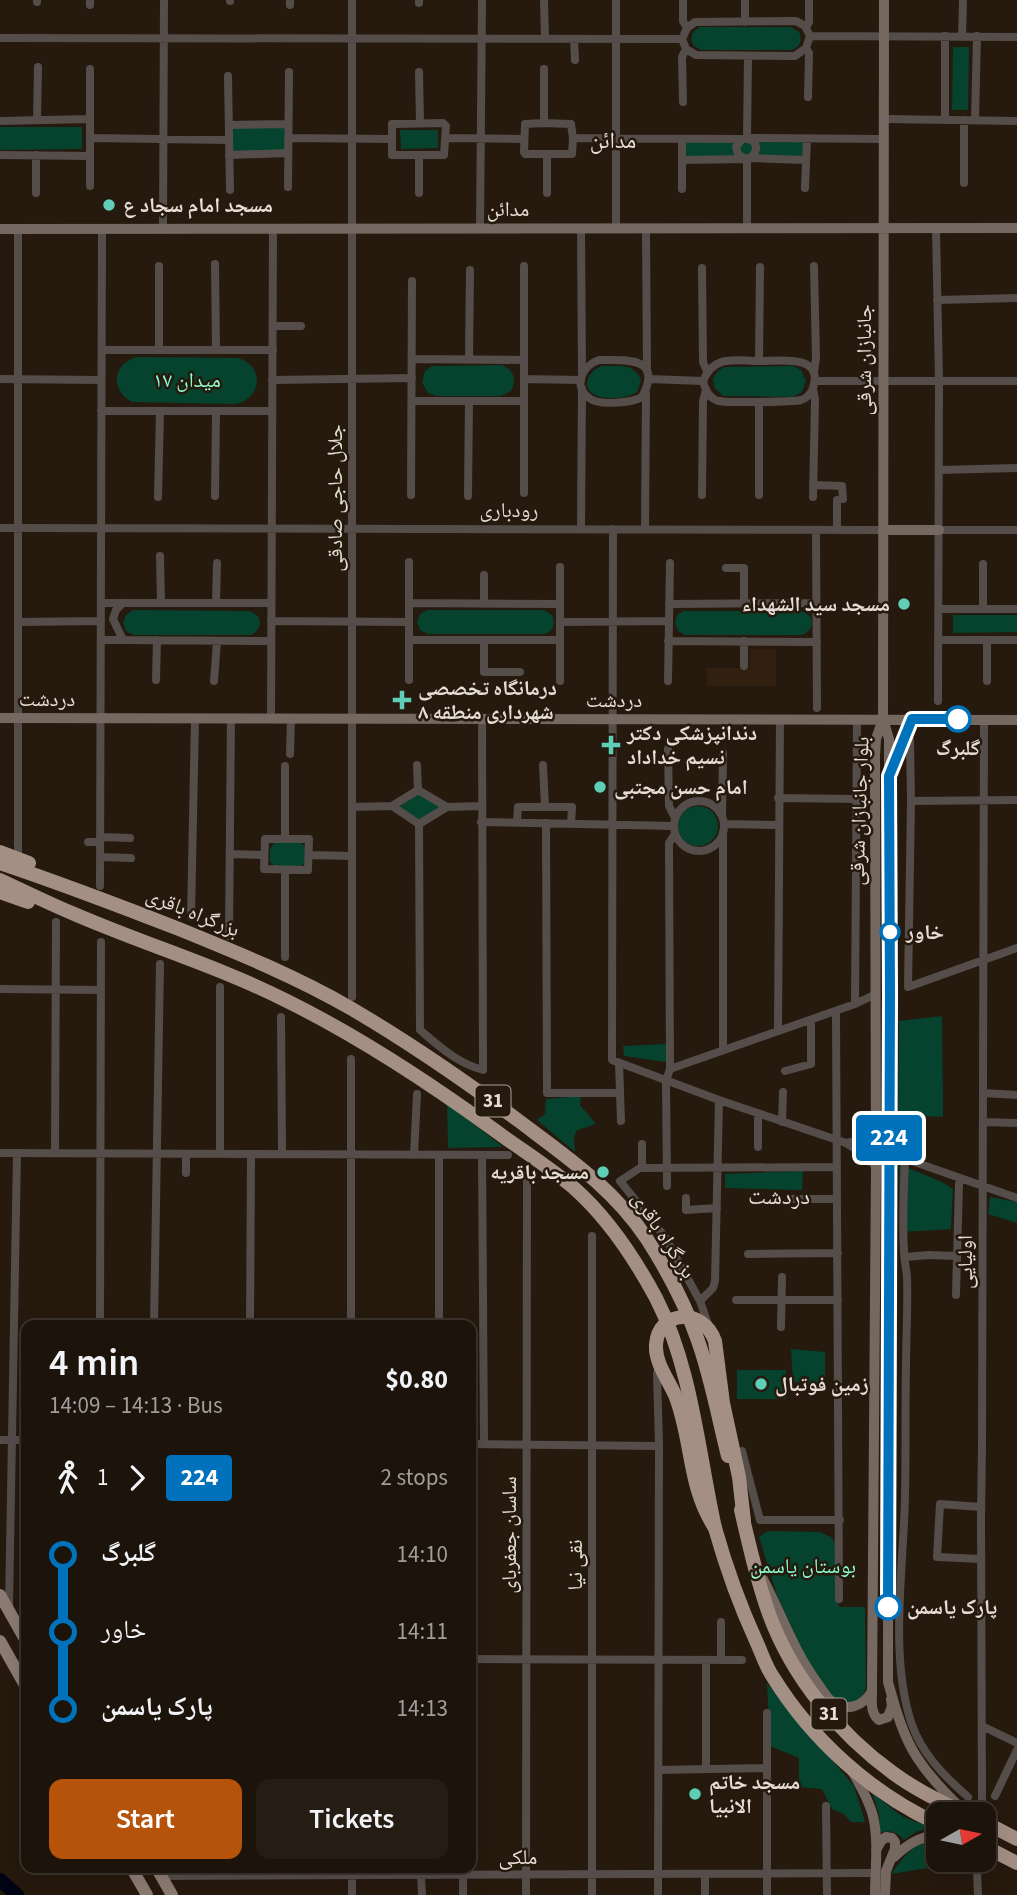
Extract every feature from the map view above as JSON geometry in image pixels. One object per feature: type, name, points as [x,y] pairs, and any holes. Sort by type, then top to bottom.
[{"type":"highway","points":[[0,852],[41,868],[80,890]]},
{"type":"highway","name":"بزرگراه باقری","points":[[0,863],[80,890],[228,949],[295,979],[351,1009],[417,1049],[492,1101],[587,1172],[608,1191],[646,1239],[672,1283],[694,1329],[753,1562],[770,1616],[787,1651],[814,1695],[855,1742],[894,1774],[940,1802]]},
{"type":"highway","name":"بزرگراه باقری","points":[[0,880],[72,913],[218,970],[286,1000],[340,1028],[406,1068],[582,1195],[610,1226],[638,1267],[671,1331],[725,1564],[747,1622],[772,1675],[812,1728],[849,1765],[895,1801],[926,1818]]},
{"type":"highway","points":[[0,891],[29,903],[72,913]]},
{"type":"highway","points":[[715,1528],[699,1499],[682,1417],[657,1356],[656,1342],[660,1331],[668,1322],[679,1318],[699,1320],[709,1328],[715,1341],[744,1521]]},
{"type":"highway","points":[[996,1828],[1017,1839]]},
{"type":"highway","points":[[996,1852],[1017,1863]]},
{"type":"main road","name":"جانبازان شرقی","points":[[884,0],[884,719]]},
{"type":"main road","name":"مدائن","points":[[0,229],[1017,228]]},
{"type":"main road","name":"رودباری","points":[[883,530],[939,530]]},
{"type":"main road","name":"دردشت","points":[[0,718],[1017,720]]},
{"type":"main road","name":"بلوار جانبازان شرقی","points":[[884,719],[889,739],[888,1682],[903,1729],[916,1757],[954,1802]]},
{"type":"main road","name":"بلوار جانبازان شرقی","points":[[872,1691],[876,1167],[875,756],[876,738],[884,719]]},
{"type":"main road","points":[[889,776],[912,719]]},
{"type":"main road","points":[[753,1562],[792,1642],[809,1672],[831,1701],[845,1707],[857,1706],[867,1699],[872,1691]]},
{"type":"main road","points":[[0,1595],[21,1632]]},
{"type":"main road","points":[[0,1641],[21,1678]]},
{"type":"main road","points":[[872,1691],[872,1711],[879,1720],[888,1717],[891,1712],[891,1692]]},
{"type":"main road","points":[[849,1765],[873,1816],[875,1895]]},
{"type":"main road","points":[[875,1853],[881,1841],[886,1837],[892,1838],[896,1845],[886,1871],[885,1895]]},
{"type":"main road","points":[[890,1862],[907,1845],[926,1837]]},
{"type":"main road","points":[[134,1873],[147,1895]]},
{"type":"main road","points":[[159,1873],[172,1895]]},
{"type":"street","points":[[163,229],[164,0]]},
{"type":"street","name":"جلال حاجی صادقی","points":[[352,0],[352,997]]},
{"type":"street","points":[[480,229],[482,0]]},
{"type":"street","points":[[544,0],[545,38]]},
{"type":"street","points":[[615,0],[616,229]]},
{"type":"street","points":[[683,0],[683,21],[687,28]]},
{"type":"street","points":[[745,0],[745,22]]},
{"type":"street","points":[[808,97],[806,48],[809,0]]},
{"type":"street","points":[[962,36],[963,0]]},
{"type":"street","points":[[806,48],[795,56],[696,55],[686,49],[682,39],[687,28],[695,22],[796,22],[802,23],[808,32]]},
{"type":"street","points":[[808,32],[884,36],[1017,37]]},
{"type":"street","points":[[944,120],[946,36]]},
{"type":"street","points":[[975,120],[976,36]]},
{"type":"street","points":[[0,37],[682,39]]},
{"type":"street","points":[[574,38],[575,60]]},
{"type":"street","points":[[683,102],[682,57],[686,49]]},
{"type":"street","points":[[747,158],[738,154],[736,148],[746,138],[748,56]]},
{"type":"street","points":[[37,120],[38,67]]},
{"type":"street","points":[[90,69],[90,186]]},
{"type":"street","points":[[544,69],[544,123]]},
{"type":"street","points":[[288,187],[289,72]]},
{"type":"street","points":[[419,72],[420,123]]},
{"type":"street","points":[[228,76],[230,190]]},
{"type":"street","points":[[0,121],[90,119]]},
{"type":"street","points":[[884,119],[1017,121]]},
{"type":"street","points":[[964,120],[964,183]]},
{"type":"street","points":[[229,125],[288,124]]},
{"type":"street","points":[[392,124],[445,124],[446,138],[444,155],[392,155],[392,124]]},
{"type":"street","points":[[524,124],[571,124],[573,138],[572,154],[525,154],[524,124]]},
{"type":"street","points":[[90,138],[229,140]]},
{"type":"street","points":[[288,138],[391,139]]},
{"type":"street","points":[[446,138],[524,139]]},
{"type":"street","points":[[573,138],[884,139]]},
{"type":"street","points":[[746,138],[754,142],[757,148],[755,154],[747,158]]},
{"type":"street","points":[[682,139],[682,189]]},
{"type":"street","points":[[805,188],[807,139]]},
{"type":"street","points":[[229,155],[288,153]]},
{"type":"street","points":[[547,154],[547,193]]},
{"type":"street","points":[[0,155],[90,156]]},
{"type":"street","points":[[36,155],[36,193]]},
{"type":"street","points":[[419,157],[419,193]]},
{"type":"street","points":[[747,158],[747,227]]},
{"type":"street","points":[[682,160],[806,160]]},
{"type":"street","points":[[581,228],[581,529]]},
{"type":"street","points":[[645,530],[648,375],[646,228]]},
{"type":"street","points":[[936,228],[939,381],[938,701]]},
{"type":"street","points":[[18,229],[18,853]]},
{"type":"street","points":[[100,886],[102,229]]},
{"type":"street","points":[[271,718],[273,229]]},
{"type":"street","points":[[215,264],[216,350]]},
{"type":"street","points":[[159,266],[159,350]]},
{"type":"street","points":[[524,266],[524,493]]},
{"type":"street","points":[[813,497],[816,358],[814,266]]},
{"type":"street","points":[[759,361],[760,267]]},
{"type":"street","points":[[702,268],[703,362],[707,372]]},
{"type":"street","points":[[469,359],[470,270]]},
{"type":"street","points":[[411,495],[412,281]]},
{"type":"street","points":[[937,300],[1017,298]]},
{"type":"street","points":[[273,326],[301,326]]},
{"type":"street","points":[[102,350],[272,350]]},
{"type":"street","points":[[412,359],[524,360]]},
{"type":"street","points":[[646,390],[637,401],[597,402],[590,400],[582,380],[590,363],[599,359],[632,360],[638,362],[648,375],[704,385],[711,397],[718,401],[800,401],[807,397],[814,381],[808,365],[801,361],[718,362],[707,372],[704,385],[703,401],[702,495]]},
{"type":"street","points":[[0,379],[102,380]]},
{"type":"street","points":[[272,380],[412,379]]},
{"type":"street","points":[[524,379],[582,380]]},
{"type":"street","points":[[814,381],[1017,381]]},
{"type":"street","points":[[411,401],[524,401]]},
{"type":"street","points":[[468,496],[469,401]]},
{"type":"street","points":[[759,401],[759,495]]},
{"type":"street","points":[[102,411],[272,411]]},
{"type":"street","points":[[158,497],[160,411]]},
{"type":"street","points":[[215,496],[216,411]]},
{"type":"street","points":[[939,470],[1017,468]]},
{"type":"street","points":[[813,485],[842,486],[837,530]]},
{"type":"street","name":"رودباری","points":[[0,528],[883,530]]},
{"type":"street","points":[[613,529],[615,1062],[621,1121]]},
{"type":"street","points":[[816,530],[817,708]]},
{"type":"street","name":"رودباری","points":[[939,530],[1017,530]]},
{"type":"street","points":[[160,556],[160,603]]},
{"type":"street","points":[[409,562],[409,680]]},
{"type":"street","points":[[216,603],[217,563]]},
{"type":"street","points":[[668,681],[670,564]]},
{"type":"street","points":[[983,609],[984,564]]},
{"type":"street","points":[[560,567],[560,681]]},
{"type":"street","points":[[726,568],[744,568],[744,603]]},
{"type":"street","points":[[484,575],[484,604]]},
{"type":"street","points":[[101,603],[271,603]]},
{"type":"street","points":[[123,603],[116,610],[113,619],[123,640]]},
{"type":"street","points":[[409,603],[560,604]]},
{"type":"street","points":[[669,604],[816,603]]},
{"type":"street","points":[[938,609],[1017,609]]},
{"type":"street","points":[[18,622],[101,621]]},
{"type":"street","points":[[271,621],[409,621]]},
{"type":"street","points":[[560,622],[669,621]]},
{"type":"street","points":[[101,640],[271,641]]},
{"type":"street","points":[[156,680],[158,640]]},
{"type":"street","points":[[409,640],[560,640]]},
{"type":"street","points":[[484,640],[484,672],[520,672]]},
{"type":"street","points":[[938,640],[1017,640]]},
{"type":"street","points":[[987,640],[987,681]]},
{"type":"street","points":[[214,681],[217,641]]},
{"type":"street","points":[[668,641],[817,642]]},
{"type":"street","points":[[744,641],[744,666]]},
{"type":"street","points":[[191,917],[195,718]]},
{"type":"street","points":[[229,936],[231,718]]},
{"type":"street","points":[[290,754],[291,718]]},
{"type":"street","points":[[419,824],[420,1030],[448,1054],[483,1070],[482,719]]},
{"type":"street","points":[[778,1031],[780,719]]},
{"type":"street","points":[[855,1004],[858,719]]},
{"type":"street","name":"اولیایی","points":[[982,1802],[984,720]]},
{"type":"street","points":[[910,740],[908,987],[1017,948]]},
{"type":"street","points":[[667,1186],[666,1081],[670,1069],[669,844],[675,826],[679,810],[685,804],[694,801],[710,803],[717,809],[723,824],[715,846],[708,850],[685,847],[679,841],[675,826],[668,806],[668,749]]},
{"type":"street","points":[[723,753],[723,1050]]},
{"type":"street","points":[[285,765],[285,839]]},
{"type":"street","points":[[417,765],[418,790]]},
{"type":"street","points":[[543,765],[545,807]]},
{"type":"street","points":[[352,807],[392,806],[418,790]]},
{"type":"street","points":[[418,790],[447,807]]},
{"type":"street","points":[[778,798],[857,799]]},
{"type":"street","points":[[911,801],[1017,800]]},
{"type":"street","points":[[392,806],[419,824]]},
{"type":"street","points":[[419,824],[447,807],[481,806]]},
{"type":"street","points":[[517,822],[518,807],[572,807],[571,824]]},
{"type":"street","points":[[481,822],[675,826]]},
{"type":"street","points":[[546,823],[547,1093],[620,1093]]},
{"type":"street","points":[[723,824],[779,825]]},
{"type":"street","points":[[88,842],[131,838]]},
{"type":"street","points":[[265,839],[285,839],[309,839],[309,870],[264,869],[265,839]]},
{"type":"street","points":[[230,854],[264,855]]},
{"type":"street","points":[[309,855],[352,856]]},
{"type":"street","points":[[100,857],[131,858]]},
{"type":"street","points":[[285,870],[285,957]]},
{"type":"street","points":[[55,922],[55,1153]]},
{"type":"street","points":[[100,1320],[101,942]]},
{"type":"street","points":[[154,1320],[160,964]]},
{"type":"street","points":[[220,987],[220,1154]]},
{"type":"street","points":[[0,989],[101,990]]},
{"type":"street","points":[[670,1069],[836,1012],[876,994]]},
{"type":"street","points":[[836,1012],[839,1599]]},
{"type":"street","points":[[281,1017],[282,1154]]},
{"type":"street","points":[[785,1071],[811,1064],[811,1020]]},
{"type":"street","points":[[351,1059],[351,1320]]},
{"type":"street","points":[[615,1062],[846,1143],[862,1153],[876,1167]]},
{"type":"street","points":[[782,1122],[783,1092]]},
{"type":"street","points":[[983,1093],[1017,1095]]},
{"type":"street","points":[[414,1155],[417,1094]]},
{"type":"street","points":[[700,1301],[713,1288],[715,1281],[719,1100]]},
{"type":"street","points":[[758,1113],[758,1147]]},
{"type":"street","points":[[983,1122],[1017,1123]]},
{"type":"street","points":[[846,1143],[863,1140],[876,1128]]},
{"type":"street","points":[[642,1144],[642,1168]]},
{"type":"street","points":[[0,1153],[508,1155]]},
{"type":"street","points":[[9,1610],[16,1153]]},
{"type":"street","points":[[888,1153],[1017,1198]]},
{"type":"street","points":[[186,1154],[186,1173]]},
{"type":"street","points":[[250,1320],[251,1154]]},
{"type":"street","points":[[439,1155],[439,1320]]},
{"type":"street","points":[[482,1155],[484,1444]]},
{"type":"street","points":[[905,1160],[907,1276],[901,1669],[905,1701],[916,1737],[946,1777],[968,1797]]},
{"type":"street","points":[[717,1348],[700,1301],[665,1237],[620,1181],[642,1168],[837,1167]]},
{"type":"street","name":"ساسان جعفربای","points":[[526,1895],[527,1175]]},
{"type":"street","points":[[956,1295],[959,1184]]},
{"type":"street","points":[[686,1198],[686,1210],[717,1208]]},
{"type":"street","points":[[789,1199],[837,1199]]},
{"type":"street","name":"نقی نیا","points":[[592,1236],[592,1895]]},
{"type":"street","points":[[748,1254],[838,1253]]},
{"type":"street","points":[[905,1257],[957,1256]]},
{"type":"street","points":[[781,1327],[782,1277]]},
{"type":"street","points":[[736,1300],[838,1300]]},
{"type":"street","points":[[657,1373],[658,1895]]},
{"type":"street","points":[[0,1440],[21,1440]]},
{"type":"street","points":[[476,1444],[659,1446]]},
{"type":"street","points":[[742,1451],[760,1520],[840,1520]]},
{"type":"street","points":[[981,1507],[940,1504],[937,1557],[981,1559]]},
{"type":"street","points":[[721,1660],[722,1622]]},
{"type":"street","points":[[476,1659],[742,1660]]},
{"type":"street","points":[[706,1660],[706,1769]]},
{"type":"street","points":[[888,1669],[901,1669]]},
{"type":"street","points":[[767,1713],[767,1895]]},
{"type":"street","points":[[982,1726],[1017,1743]]},
{"type":"street","points":[[995,1796],[1017,1750]]},
{"type":"street","points":[[659,1770],[767,1768]]},
{"type":"street","points":[[826,1806],[827,1895]]},
{"type":"street","name":"ملکی","points":[[476,1872],[526,1874],[875,1873]]},
{"type":"street","points":[[978,1872],[978,1895]]},
{"type":"street","points":[[352,1873],[352,1895]]},
{"type":"street","points":[[418,1873],[422,1895]]},
{"type":"street","points":[[463,1873],[463,1895]]},
{"type":"street","points":[[705,1874],[705,1895]]},
{"type":"shaded area","points":[[750,649],[776,649],[776,686],[707,686],[707,668],[749,668]]},
{"type":"green space","points":[[700,27],[791,27],[799,32],[801,40],[792,50],[701,50],[694,46],[692,40],[693,33]]},
{"type":"green space","points":[[953,47],[969,47],[968,110],[952,110]]},
{"type":"green space","points":[[231,126],[287,126],[287,151],[231,153]]},
{"type":"green space","points":[[0,127],[82,127],[82,149],[0,150]]},
{"type":"green space","points":[[400,130],[438,130],[438,148],[401,149]]},
{"type":"green space","points":[[684,141],[804,141],[804,157],[685,157]]},
{"type":"green space","name":"میدان ۱۷","points":[[138,357],[238,358],[252,368],[257,381],[251,395],[236,404],[132,402],[120,391],[117,377],[123,364]]},
{"type":"green space","points":[[502,365],[512,373],[514,379],[511,391],[501,396],[436,396],[428,393],[422,382],[425,371],[432,366]]},
{"type":"green space","points":[[602,366],[631,368],[641,381],[637,392],[612,398],[592,393],[587,385],[589,376]]},
{"type":"green space","points":[[793,366],[801,370],[806,381],[802,392],[793,397],[723,396],[714,387],[713,379],[724,367]]},
{"type":"green space","points":[[133,610],[250,611],[258,616],[260,624],[251,635],[134,635],[126,631],[123,623],[126,615]]},
{"type":"green space","points":[[427,610],[544,610],[552,615],[554,624],[545,634],[428,634],[420,630],[417,622],[420,614]]},
{"type":"green space","points":[[684,611],[802,611],[810,616],[812,624],[802,635],[685,635],[678,631],[675,623],[677,615]]},
{"type":"green space","points":[[953,615],[1017,615],[1017,632],[953,633]]},
{"type":"green space","points":[[418,794],[440,807],[419,820],[399,807]]},
{"type":"green space","points":[[698,806],[712,812],[718,826],[712,840],[698,846],[684,840],[678,826],[684,812]]},
{"type":"green space","points":[[275,842],[301,843],[306,847],[306,862],[301,866],[276,867],[270,862],[270,849]]},
{"type":"green space","points":[[942,1016],[943,1117],[903,1115],[904,1125],[898,1126],[899,1021]]},
{"type":"green space","points":[[666,1044],[666,1062],[624,1056],[623,1046]]},
{"type":"green space","points":[[581,1096],[580,1105],[596,1124],[577,1130],[574,1137],[575,1152],[537,1120],[545,1114],[546,1099]]},
{"type":"green space","points":[[447,1103],[503,1147],[448,1148]]},
{"type":"green space","points":[[899,1164],[953,1189],[951,1229],[900,1232]]},
{"type":"green space","points":[[803,1171],[802,1190],[725,1188],[725,1174]]},
{"type":"green space","points":[[990,1197],[1017,1202],[1017,1223],[988,1214]]},
{"type":"green space","points":[[791,1349],[825,1352],[825,1384],[793,1382]]},
{"type":"green space","name":"زمین فوتبال","points":[[737,1370],[786,1370],[786,1399],[737,1399]]},
{"type":"green space","name":"بوستان یاسمن","points":[[768,1531],[820,1532],[831,1537],[837,1546],[839,1607],[865,1607],[866,1688],[854,1707],[831,1697],[804,1655],[777,1595],[759,1537]]},
{"type":"green space","points":[[767,1683],[854,1786],[865,1822],[851,1822],[844,1814],[832,1809],[822,1789],[799,1787],[799,1758],[770,1746]]},
{"type":"green space","points":[[872,1793],[903,1817],[926,1825],[926,1829],[904,1840],[893,1832],[880,1832],[879,1813]]},
{"type":"green space","points":[[926,1843],[926,1868],[891,1874],[911,1850]]},
{"type":"waterway","points":[[0,1880],[17,1895]]},
{"type":"bus line","name":"224","points":[[888,1607],[889,776],[912,719],[958,719]]},
{"type":"place","name":"مسجد امام سجاد ع","points":[[109,205]]},
{"type":"place","name":"مسجد سید الشهداء","points":[[904,604]]},
{"type":"place","name":"درمانگاه تخصصی شهرداری منطقه ۸","points":[[402,700]]},
{"type":"place","name":"گلبرگ","points":[[958,719]]},
{"type":"place","name":"دندانپزشکی دکتر نسیم خداداد","points":[[611,745]]},
{"type":"place","name":"امام حسن مجتبی","points":[[600,787]]},
{"type":"place","name":"خاور","points":[[890,932]]},
{"type":"place","name":"مسجد باقریه","points":[[603,1172]]},
{"type":"place","name":"زمین فوتبال","points":[[761,1384]]},
{"type":"place","name":"پارک یاسمن","points":[[888,1607]]},
{"type":"place","name":"مسجد خاتم الانبیا","points":[[695,1794]]},
{"type":"district","name":"مدائن","points":[[613,140]]},
{"type":"district","name":"دردشت","points":[[779,1196]]}]
